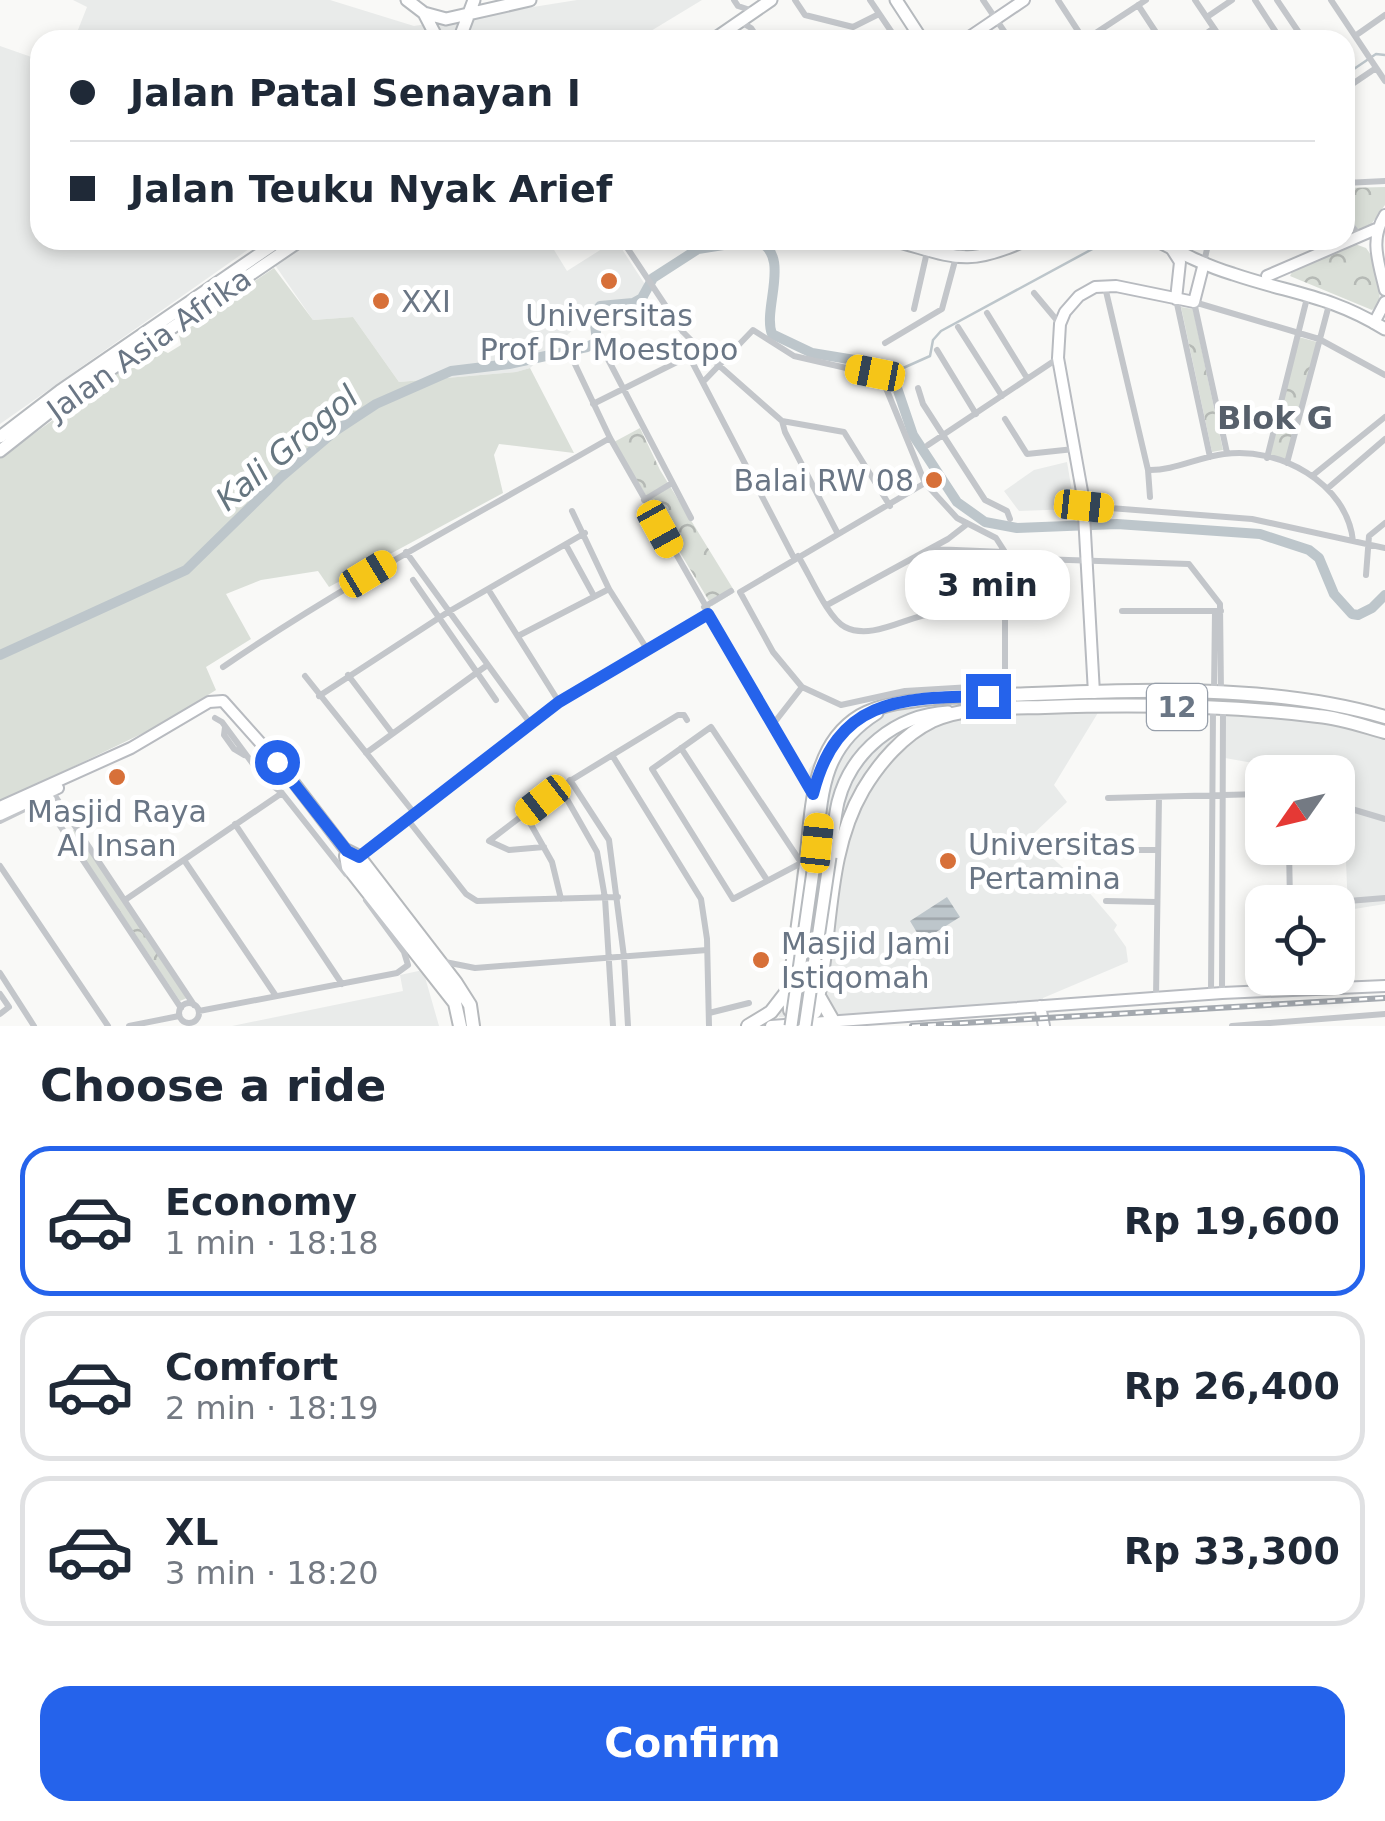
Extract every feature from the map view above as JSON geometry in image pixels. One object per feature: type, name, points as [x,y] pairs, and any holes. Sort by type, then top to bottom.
[{"type":"highway","name":"12","points":[[894,704],[943,697],[1094,693],[1218,702],[1320,716],[1385,732]]},
{"type":"highway","name":"12","points":[[967,711],[1315,701],[1385,717]]},
{"type":"highway","points":[[894,704],[872,710],[847,726],[820,769],[803,861],[789,988],[790,1010],[802,1016],[815,1012],[834,882],[847,825],[861,794],[884,761],[919,728],[967,711]]},
{"type":"highway","points":[[352,858],[470,1005],[467,1026]]},
{"type":"highway","points":[[748,1026],[772,1012],[789,988]]},
{"type":"highway","points":[[819,995],[832,1020]]},
{"type":"main road","points":[[407,0],[424,13],[446,19],[530,0]]},
{"type":"main road","points":[[463,30],[474,0]]},
{"type":"main road","points":[[727,30],[771,0]]},
{"type":"main road","points":[[896,0],[916,30]]},
{"type":"main road","points":[[424,13],[433,30]]},
{"type":"main road","name":"Jalan Asia Afrika","points":[[0,451],[266,250]]},
{"type":"main road","name":"Jalan Asia Afrika","points":[[0,436],[285,250]]},
{"type":"main road","points":[[928,250],[960,258],[985,257],[1002,250]]},
{"type":"main road","points":[[1177,250],[1234,275],[1330,300],[1380,323]]},
{"type":"main road","points":[[1205,261],[1345,299],[1380,323]]},
{"type":"main road","points":[[791,1026],[822,787],[845,739],[859,725],[894,704]]},
{"type":"main road","name":"12","points":[[805,1026],[838,802],[845,782],[866,750],[892,728],[922,715],[967,711]]},
{"type":"street","points":[[795,0],[805,14],[853,27],[879,14]]},
{"type":"street","points":[[870,0],[890,30]]},
{"type":"street","points":[[984,0],[1003,30]]},
{"type":"street","points":[[980,30],[1024,0]]},
{"type":"street","points":[[1058,0],[1078,30]]},
{"type":"street","points":[[1100,30],[1146,0]]},
{"type":"street","points":[[1196,0],[1214,28],[1211,30]]},
{"type":"street","points":[[1207,17],[1232,0]]},
{"type":"street","points":[[1255,0],[1274,30]]},
{"type":"street","points":[[1277,0],[1297,30]]},
{"type":"street","points":[[1331,0],[1351,30]]},
{"type":"street","points":[[752,30],[738,23],[736,3],[754,11]]},
{"type":"street","points":[[1138,5],[1154,30]]},
{"type":"street","points":[[1355,34],[1385,15]]},
{"type":"street","points":[[1355,36],[1385,81]]},
{"type":"street","points":[[1355,80],[1375,65]]},
{"type":"street","points":[[1355,182],[1385,181]]},
{"type":"street","points":[[1385,215],[1376,229],[1375,249],[1385,290]]},
{"type":"street","points":[[1355,235],[1376,229]]},
{"type":"street","points":[[1355,230],[1375,249]]},
{"type":"street","points":[[628,250],[695,347],[706,355]]},
{"type":"street","points":[[914,309],[928,250]]},
{"type":"street","points":[[885,343],[941,310],[960,250]]},
{"type":"street","points":[[1171,250],[1180,262],[1176,298],[1210,458]]},
{"type":"street","points":[[1207,250],[1194,302],[1226,453]]},
{"type":"street","points":[[1267,276],[1324,250]]},
{"type":"street","points":[[1282,280],[1293,265]]},
{"type":"street","points":[[1105,286],[1148,470],[1150,496]]},
{"type":"street","points":[[1094,693],[1084,512],[1058,358],[1064,312],[1089,289],[1116,286],[1194,302],[1300,332],[1385,375]]},
{"type":"street","points":[[1034,293],[1060,324]]},
{"type":"street","points":[[1267,458],[1308,293]]},
{"type":"street","points":[[1286,464],[1330,300]]},
{"type":"street","points":[[1380,323],[1385,302]]},
{"type":"street","points":[[987,313],[1027,378]]},
{"type":"street","points":[[958,327],[1002,396]]},
{"type":"street","points":[[703,382],[753,330],[794,356],[880,376],[925,483],[966,525],[996,538],[1006,555],[1006,684],[900,692],[844,705],[802,687],[773,652],[740,597],[742,591],[925,483]]},
{"type":"street","points":[[600,344],[691,518]]},
{"type":"street","points":[[592,404],[688,356],[695,347]]},
{"type":"street","points":[[937,350],[976,414]]},
{"type":"street","points":[[688,356],[796,557],[840,624],[862,631],[933,613],[1004,609]]},
{"type":"street","points":[[572,358],[644,500],[813,794]]},
{"type":"street","points":[[928,445],[1058,358]]},
{"type":"street","points":[[717,364],[782,420],[844,432],[890,506]]},
{"type":"street","points":[[918,388],[943,437],[986,500],[1007,511],[1010,519]]},
{"type":"street","points":[[1312,476],[1385,416]]},
{"type":"street","points":[[1005,419],[1027,454],[1076,448]]},
{"type":"street","points":[[782,420],[784,432],[838,534]]},
{"type":"street","points":[[223,666],[406,552],[610,438]]},
{"type":"street","points":[[1328,488],[1385,439]]},
{"type":"street","points":[[1148,470],[1226,453],[1286,464],[1328,488],[1347,516],[1353,541]]},
{"type":"street","points":[[644,500],[672,483]]},
{"type":"street","points":[[572,511],[609,589],[647,650]]},
{"type":"street","points":[[1084,512],[1252,518],[1385,548]]},
{"type":"street","points":[[1366,575],[1371,534],[1385,523]]},
{"type":"street","points":[[827,605],[931,549],[966,525]]},
{"type":"street","points":[[319,696],[448,612],[585,533]]},
{"type":"street","points":[[566,545],[594,596]]},
{"type":"street","points":[[931,549],[1189,564],[1218,600],[1222,794],[1219,889],[1214,911],[1216,993]]},
{"type":"street","points":[[406,552],[530,722]]},
{"type":"street","points":[[414,580],[496,700]]},
{"type":"street","points":[[488,589],[559,702]]},
{"type":"street","points":[[518,636],[609,589]]},
{"type":"street","points":[[352,858],[408,820],[530,722],[647,650],[731,591]]},
{"type":"street","points":[[1122,611],[1218,611]]},
{"type":"street","points":[[266,637],[273,647]]},
{"type":"street","points":[[366,753],[486,666]]},
{"type":"street","points":[[304,676],[414,814]]},
{"type":"street","points":[[348,676],[392,733]]},
{"type":"street","points":[[774,723],[802,687]]},
{"type":"street","points":[[0,807],[131,748],[215,701],[228,704],[457,996],[465,1008],[467,1026]]},
{"type":"street","points":[[1216,993],[1224,912],[1212,794],[1218,702]]},
{"type":"street","points":[[544,847],[514,850],[490,844],[490,839],[570,780],[678,715],[687,720]]},
{"type":"street","points":[[216,718],[262,776],[282,792],[366,900],[404,952],[408,965]]},
{"type":"street","points":[[712,727],[803,861],[734,899],[652,772],[712,727]]},
{"type":"street","points":[[680,748],[768,880]]},
{"type":"street","points":[[612,755],[700,896],[708,950],[709,1026]]},
{"type":"street","points":[[262,776],[277,766]]},
{"type":"street","points":[[560,787],[598,852],[606,898],[615,1026],[628,1026],[618,897],[609,840],[570,780]]},
{"type":"street","points":[[44,790],[74,823],[196,1008],[198,1018],[192,1023],[184,1022],[62,831],[44,790]]},
{"type":"street","points":[[0,818],[44,790]]},
{"type":"street","points":[[125,900],[282,792]]},
{"type":"street","points":[[1108,798],[1245,794]]},
{"type":"street","points":[[1156,997],[1159,797]]},
{"type":"street","points":[[0,818],[36,804],[54,817]]},
{"type":"street","points":[[1355,810],[1385,820]]},
{"type":"street","points":[[525,814],[556,872],[561,899]]},
{"type":"street","points":[[408,820],[470,898],[482,902],[618,897]]},
{"type":"street","points":[[62,831],[74,823]]},
{"type":"street","points":[[236,824],[342,984]]},
{"type":"street","points":[[588,831],[600,826]]},
{"type":"street","points":[[1056,850],[1158,850]]},
{"type":"street","points":[[184,860],[276,996]]},
{"type":"street","points":[[0,866],[108,1026]]},
{"type":"street","points":[[1355,900],[1385,898]]},
{"type":"street","points":[[1106,902],[1156,902]]},
{"type":"street","points":[[1214,911],[1224,912]]},
{"type":"street","points":[[129,1026],[180,1012],[186,1004],[196,1008],[276,996],[398,973],[408,965],[475,968],[708,950]]},
{"type":"street","points":[[0,974],[34,1026]]},
{"type":"street","points":[[1355,985],[1385,986]]},
{"type":"street","points":[[771,1026],[1245,990]]},
{"type":"street","points":[[0,994],[8,1008],[0,1014]]},
{"type":"street","points":[[709,1013],[748,1003]]},
{"type":"street","points":[[1040,1006],[1044,1026]]},
{"type":"street","points":[[1232,1026],[1384,1016]]},
{"type":"shaded area","points":[[73,0],[330,0],[414,26],[577,0],[702,0],[652,30],[78,30],[87,7]]},
{"type":"shaded area","points":[[0,46],[30,56],[30,250],[248,250],[0,424]]},
{"type":"shaded area","points":[[265,250],[554,250],[567,271],[600,250],[623,250],[650,292],[640,305],[593,312],[530,368],[399,382],[353,317],[313,320]]},
{"type":"shaded area","points":[[1067,462],[1075,509],[1019,511],[1004,491],[1034,470]]},
{"type":"shaded area","points":[[1225,691],[1325,697],[1385,715],[1385,904],[1355,909],[1355,885],[1347,885],[1346,865],[1355,865],[1355,755],[1245,755],[1245,762],[1225,758]]},
{"type":"shaded area","name":"Universitas Pertamina","points":[[1110,693],[1054,785],[1067,802],[1030,837],[1087,890],[1117,925],[1114,930],[1126,947],[1128,962],[1043,998],[1046,1012],[779,1017],[809,769],[851,715],[904,700]]},
{"type":"shaded area","points":[[947,897],[960,917],[922,941],[910,921]]},
{"type":"shaded area","points":[[423,970],[439,1026],[232,1026],[403,991],[400,975]]},
{"type":"green space","points":[[1385,187],[1385,205],[1367,230],[1359,231],[1355,226],[1355,188]]},
{"type":"green space","points":[[1355,244],[1366,248],[1376,267],[1379,304],[1372,310],[1290,276],[1342,250],[1355,250]]},
{"type":"green space","points":[[274,268],[313,320],[353,317],[399,382],[530,368],[574,453],[499,444],[494,455],[503,493],[329,587],[318,571],[261,580],[226,594],[251,639],[206,667],[216,690],[160,725],[0,802],[0,458],[155,347],[168,353],[181,345],[179,335],[183,329]]},
{"type":"green space","points":[[1181,307],[1193,309],[1223,450],[1212,452]]},
{"type":"green space","points":[[1299,337],[1317,342],[1287,460],[1269,455]]},
{"type":"green space","points":[[640,428],[660,470],[735,592],[712,606],[614,442]]},
{"type":"green space","points":[[75,829],[187,998],[180,1001],[68,834]]},
{"type":"waterway","points":[[1355,68],[1376,54],[1385,55]]},
{"type":"waterway","name":"Kali Grogol","points":[[0,655],[186,570],[281,477],[335,431],[376,404],[451,371],[509,364],[597,342],[594,316],[600,306],[633,303],[642,298],[653,278],[696,250]]},
{"type":"waterway","name":"Kali Grogol","points":[[769,250],[775,269],[772,334],[812,353],[885,365],[892,373],[913,435],[957,502],[985,522],[1017,528],[1117,524],[1260,534],[1309,550],[1319,558],[1334,594],[1352,614],[1372,608],[1385,595]]},
{"type":"waterway","points":[[892,373],[930,356],[933,340],[941,331],[1091,250]]},
{"type":"railway","points":[[912,1026],[1385,998]]},
{"type":"place","name":"Universitas Prof Dr Moestopo","points":[[609,281]]},
{"type":"place","name":"XXI","points":[[381,301]]},
{"type":"place","name":"Balai RW 08","points":[[934,480]]},
{"type":"place","name":"Masjid Raya Al Insan","points":[[117,777]]},
{"type":"place","name":"Universitas Pertamina","points":[[948,861]]},
{"type":"place","name":"Masjid Jami Istiqomah","points":[[761,960]]},
{"type":"district","name":"Blok G","points":[[1275,418]]},
{"type":"route","points":[[277,762],[347,851],[359,857],[530,722],[708,614],[813,794],[820,769],[838,737],[847,726],[872,710],[913,700],[988,696]]}]
